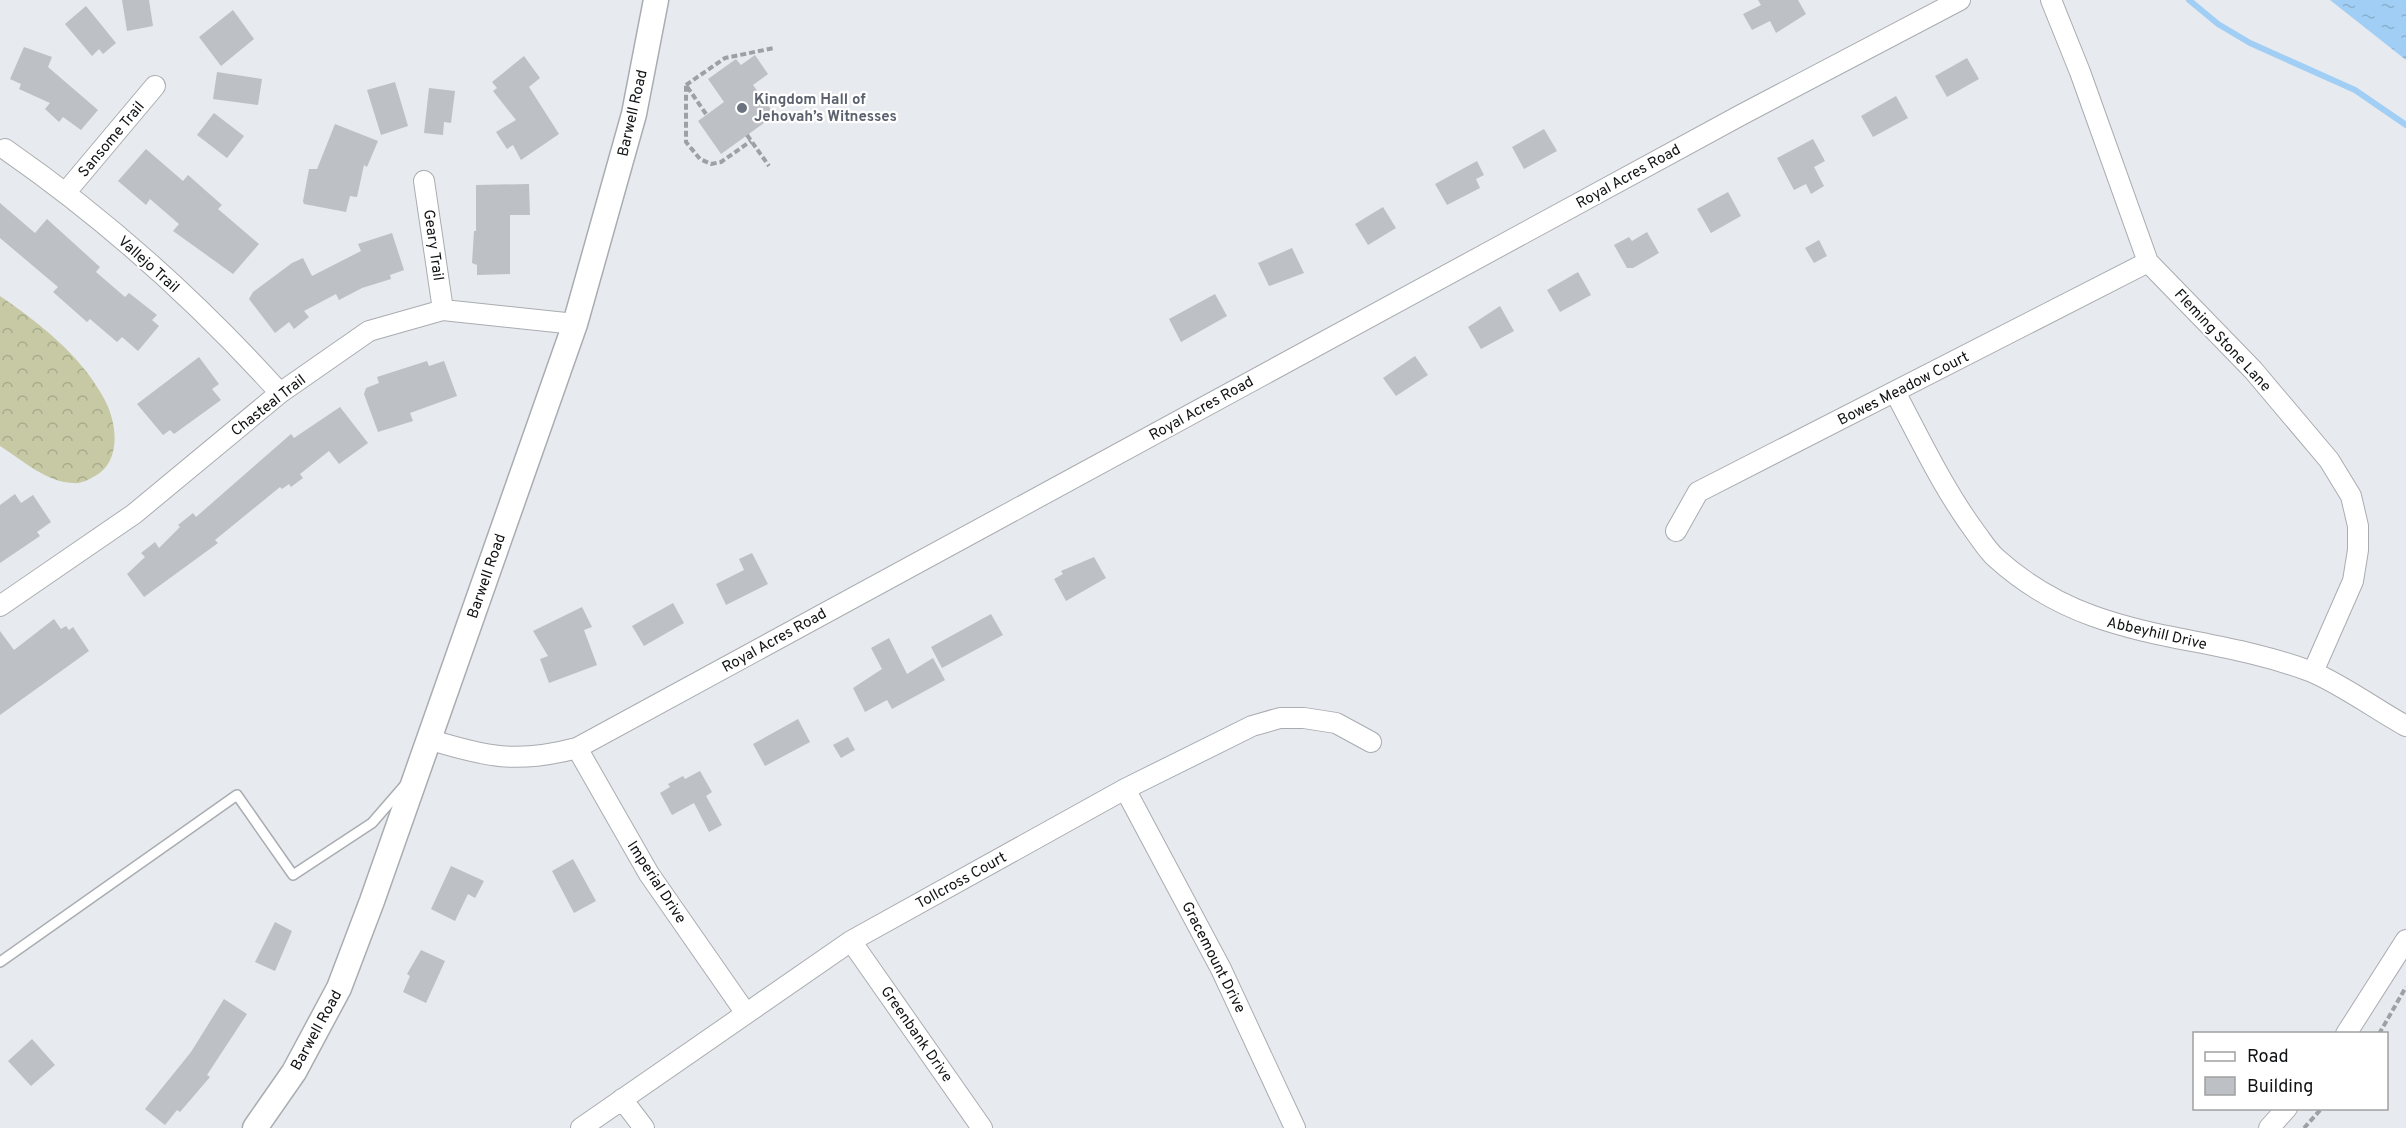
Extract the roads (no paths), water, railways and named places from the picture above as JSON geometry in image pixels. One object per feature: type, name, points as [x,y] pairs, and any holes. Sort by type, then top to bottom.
[{"type":"street","name":"Barwell Road","points":[[255,1128],[294,1072],[339,988],[429,739],[575,324],[634,114],[656,0]]},
{"type":"street","name":"Royal Acres Road","points":[[429,739],[505,759],[543,757],[577,747],[1720,126],[1960,0]]},
{"type":"street","name":"Fleming Stone Lane","points":[[2051,0],[2080,72],[2148,262],[2253,370],[2330,460],[2351,496],[2358,526],[2358,550],[2353,581],[2313,672]]},
{"type":"street","name":"Sansome Trail","points":[[66,192],[155,86]]},
{"type":"street","name":"Vallejo Trail","points":[[5,149],[66,192],[224,331],[280,393]]},
{"type":"street","name":"Geary Trail","points":[[424,181],[443,310]]},
{"type":"street","name":"Bowes Meadow Court","points":[[1676,531],[1698,492],[2148,262]]},
{"type":"street","name":"Chasteal Trail","points":[[0,606],[134,514],[280,393],[369,331],[443,310],[575,324]]},
{"type":"street","name":"Abbeyhill Drive","points":[[1894,392],[1962,514],[1994,557],[2036,589],[2075,610],[2121,627],[2216,646],[2313,672],[2406,726]]},
{"type":"street","name":"Tollcross Court","points":[[581,1128],[745,1012],[851,941],[1125,789],[1252,726],[1280,718],[1304,718],[1336,723],[1371,742]]},
{"type":"street","name":"Imperial Drive","points":[[577,747],[649,874],[745,1012]]},
{"type":"street","name":"Gracemount Drive","points":[[1125,789],[1221,969],[1295,1128]]},
{"type":"street","points":[[2347,1032],[2406,940]]},
{"type":"street","name":"Greenbank Drive","points":[[851,941],[982,1128]]},
{"type":"street","points":[[622,1099],[644,1128]]},
{"type":"street","points":[[2269,1128],[2285,1110]]},
{"type":"lane","points":[[0,962],[237,795],[293,875],[372,823],[416,772]]},
{"type":"water","points":[[2330,0],[2406,0],[2406,60]]},
{"type":"waterway","points":[[2189,0],[2218,24],[2250,43],[2355,90],[2406,125]]},
{"type":"place","name":"Kingdom Hall of Jehovah’s Witnesses","points":[[742,108]]}]
